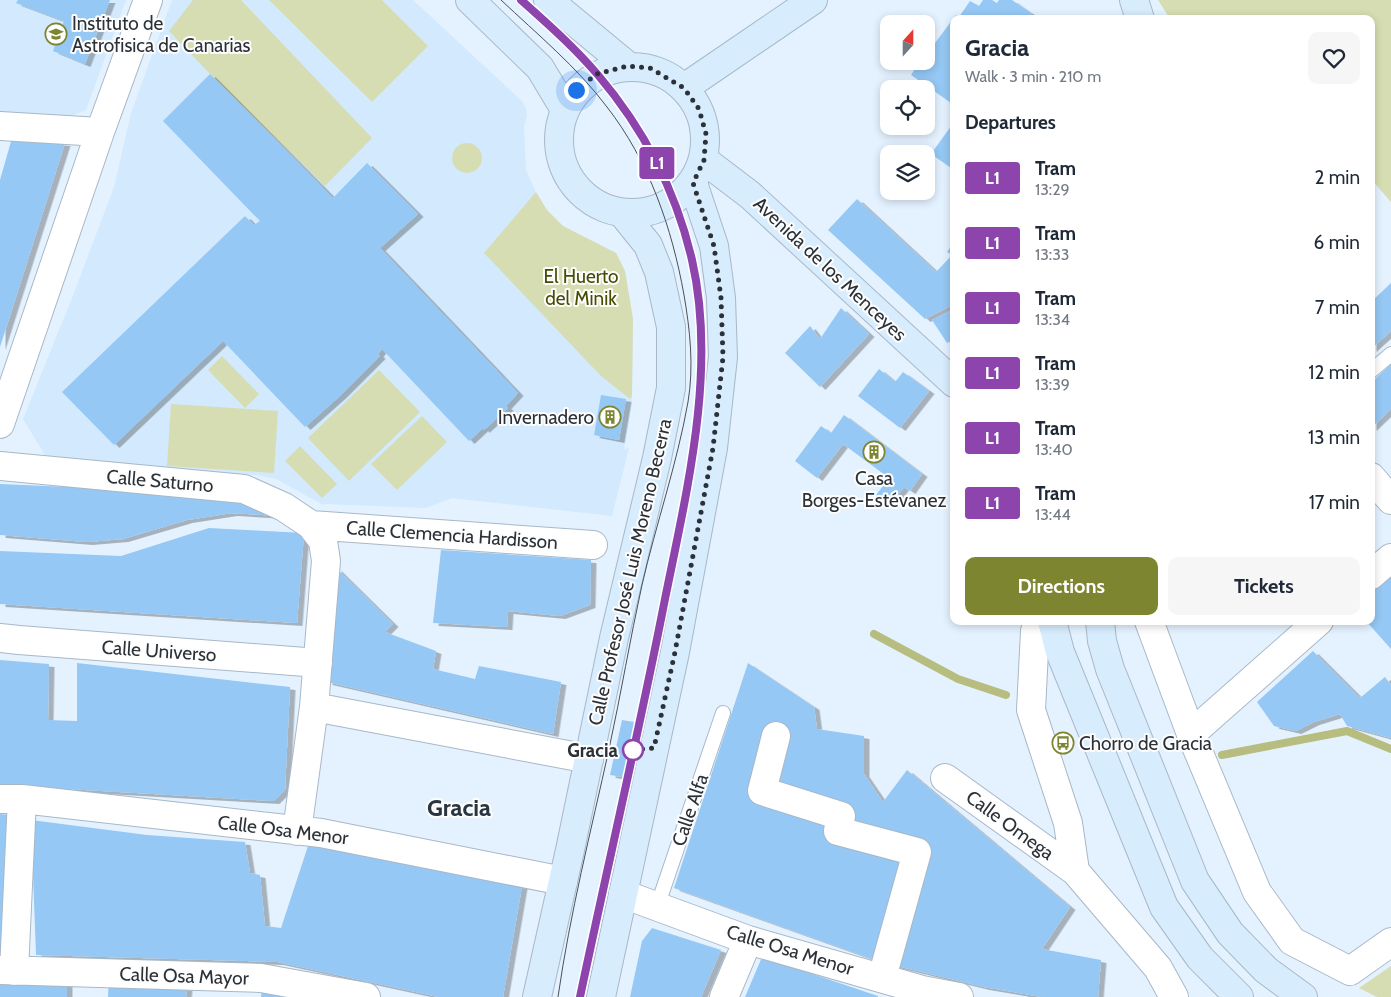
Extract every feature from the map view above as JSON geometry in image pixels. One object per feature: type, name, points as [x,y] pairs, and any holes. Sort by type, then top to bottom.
[{"type":"main road","points":[[470,0],[540,68],[564,108]]},
{"type":"main road","points":[[548,0],[628,66]]},
{"type":"main road","points":[[684,88],[813,0]]},
{"type":"main road","points":[[1134,0],[1139,15]]},
{"type":"main road","points":[[600,997],[675,652],[713,448],[723,357],[721,298],[714,246],[698,172],[706,134],[699,109],[684,88],[650,68],[628,66],[597,74],[576,90],[564,108],[557,141],[562,168],[578,191],[605,210],[623,214],[648,210],[674,202],[698,172]]},
{"type":"main road","name":"Avenida de los Menceyes","points":[[698,172],[750,195],[950,379]]},
{"type":"main road","name":"Calle Profesor José Luis Moreno Becerra","points":[[537,997],[614,638],[657,458],[671,388],[671,327],[659,272],[648,245],[623,214]]},
{"type":"main road","points":[[1053,625],[1060,652],[1164,906],[1200,958],[1239,997]]},
{"type":"main road","points":[[1100,625],[1102,641],[1110,669],[1195,882],[1230,933],[1266,970],[1303,997]]},
{"type":"street","points":[[0,424],[100,132],[148,0]]},
{"type":"street","points":[[0,126],[100,132]]},
{"type":"street","name":"Calle Saturno","points":[[0,466],[244,489],[284,507],[311,525]]},
{"type":"street","points":[[1375,482],[1391,500]]},
{"type":"street","points":[[297,830],[314,707],[326,561],[323,541],[311,525]]},
{"type":"street","name":"Calle Clemencia Hardisson","points":[[311,525],[593,545]]},
{"type":"street","points":[[1375,572],[1391,558]]},
{"type":"street","name":"Calle Omega","points":[[1037,625],[1031,710],[1068,823],[1074,871]]},
{"type":"street","points":[[1150,625],[1191,734],[1257,892],[1292,941],[1350,971],[1391,942]]},
{"type":"street","points":[[1191,734],[1314,625]]},
{"type":"street","name":"Calle Universo","points":[[0,638],[318,663]]},
{"type":"street","points":[[314,707],[589,759]]},
{"type":"street","points":[[776,736],[762,791],[842,816],[838,831],[918,852],[885,967]]},
{"type":"street","name":"Calle Omega","points":[[945,778],[1074,871],[1158,968],[1173,997]]},
{"type":"street","points":[[7,971],[11,799]]},
{"type":"street","name":"Calle Osa Menor","points":[[11,799],[321,833],[563,881]]},
{"type":"street","name":"Calle Osa Menor","points":[[623,894],[748,940],[922,990],[959,997]]},
{"type":"street","points":[[724,997],[748,940]]},
{"type":"street","name":"Calle Osa Mayor","points":[[7,971],[261,978],[366,997]]},
{"type":"lane","points":[[1375,368],[1391,354]]},
{"type":"lane","name":"Calle Alfa","points":[[657,907],[723,713]]},
{"type":"shaded area","name":"Instituto de Astrofisica de Canarias","points":[[0,0],[126,0],[86,110],[71,116],[0,112]]},
{"type":"shaded area","points":[[172,0],[413,0],[522,101],[526,108],[527,116],[524,126],[526,170],[536,192],[547,210],[563,226],[616,253],[625,271],[633,319],[632,401],[624,449],[629,448],[612,516],[452,498],[426,508],[323,505],[276,479],[256,475],[48,460],[23,419],[114,187],[131,113]]},
{"type":"green space","points":[[193,0],[241,0],[372,138],[325,186],[210,74],[169,31]]},
{"type":"green space","points":[[269,0],[382,0],[428,46],[372,102]]},
{"type":"green space","points":[[1158,0],[1391,0],[1391,202],[1375,184],[1375,15],[1167,15]]},
{"type":"green space","points":[[467,143],[478,147],[482,158],[478,169],[467,173],[456,169],[452,158],[456,147]]},
{"type":"green space","name":"El Huerto del Minik","points":[[536,192],[547,210],[563,226],[616,253],[625,271],[633,319],[632,396],[630,399],[601,376],[484,253]]},
{"type":"green space","points":[[222,356],[259,394],[245,408],[208,370]]},
{"type":"green space","points":[[379,370],[420,412],[349,481],[308,438]]},
{"type":"green space","points":[[171,404],[278,411],[274,473],[167,466]]},
{"type":"green space","points":[[422,416],[447,442],[397,490],[371,464]]},
{"type":"green space","points":[[300,446],[337,484],[322,498],[285,461]]},
{"type":"green space","points":[[1391,966],[1391,997],[1377,997],[1359,988]]},
{"type":"building","points":[[18,0],[110,0],[85,64],[53,51],[64,21],[16,3]]},
{"type":"building","points":[[983,0],[992,0],[997,3],[999,0],[1012,0],[1031,15],[960,15],[970,1],[979,6]]},
{"type":"building","points":[[950,23],[950,102],[935,92],[935,80],[918,80],[911,75],[914,70],[935,70],[935,43]]},
{"type":"building","points":[[210,74],[333,198],[367,163],[418,214],[380,248],[518,393],[506,406],[508,408],[484,430],[483,428],[469,441],[382,349],[378,354],[380,356],[341,395],[305,427],[223,341],[114,445],[62,392],[245,216],[254,225],[260,221],[163,121]]},
{"type":"building","points":[[950,128],[950,167],[935,157],[935,148]]},
{"type":"building","points":[[12,138],[65,143],[0,347],[0,180]]},
{"type":"building","points":[[857,199],[936,272],[950,257],[950,306],[925,319],[828,230]]},
{"type":"building","points":[[1391,283],[1391,331],[1375,345],[1375,298]]},
{"type":"building","points":[[841,308],[869,334],[820,387],[785,353],[810,326],[820,339]]},
{"type":"building","points":[[950,311],[950,342],[947,343],[932,320]]},
{"type":"building","points":[[1391,364],[1391,409],[1375,424],[1375,379]]},
{"type":"building","points":[[879,369],[895,382],[903,372],[929,391],[900,428],[858,396]]},
{"type":"building","name":"Invernadero","points":[[601,395],[626,399],[619,440],[594,435]]},
{"type":"building","name":"Casa Borges-Estévanez","points":[[844,415],[922,474],[910,491],[904,487],[890,505],[876,495],[889,478],[843,444],[817,478],[795,461],[821,426],[831,433]]},
{"type":"building","points":[[0,484],[253,495],[279,516],[232,513],[187,520],[123,539],[87,542],[0,535]]},
{"type":"building","points":[[209,528],[304,533],[297,623],[0,604],[0,551],[121,556]]},
{"type":"building","points":[[441,550],[591,560],[590,605],[560,616],[508,611],[507,627],[433,623]]},
{"type":"building","points":[[336,568],[393,624],[385,632],[436,651],[433,669],[475,679],[479,666],[561,682],[553,734],[327,682]]},
{"type":"building","points":[[1391,574],[1391,649],[1370,625],[1375,625],[1375,589]]},
{"type":"building","points":[[1313,651],[1360,698],[1385,677],[1391,685],[1391,738],[1347,726],[1340,714],[1314,722],[1296,731],[1274,726],[1257,702]]},
{"type":"building","points":[[0,660],[49,664],[48,720],[77,721],[77,663],[290,687],[285,790],[274,801],[0,785]]},
{"type":"building","points":[[748,663],[814,707],[817,729],[864,736],[864,774],[883,802],[907,770],[1070,907],[1042,949],[1101,960],[1098,997],[1042,997],[984,987],[881,962],[674,888]]},
{"type":"building","name":"Gracia","points":[[622,720],[634,722],[623,777],[610,775]]},
{"type":"building","points":[[0,814],[10,815],[7,951],[0,951]]},
{"type":"building","points":[[31,820],[147,835],[245,842],[250,873],[260,875],[265,926],[281,928],[309,843],[522,886],[503,997],[439,997],[278,962],[36,955]]},
{"type":"building","points":[[652,928],[721,950],[701,997],[630,997],[642,941]]},
{"type":"building","points":[[762,957],[878,996],[878,997],[745,997]]},
{"type":"building","points":[[109,977],[187,988],[186,997],[108,997]]},
{"type":"building","points":[[0,981],[67,984],[67,997],[0,997]]},
{"type":"building","points":[[262,990],[310,997],[261,997]]},
{"type":"waterway","points":[[874,634],[958,679],[1006,695]]},
{"type":"waterway","points":[[1222,755],[1347,731],[1391,749]]},
{"type":"tram line","points":[[501,0],[583,78],[607,107],[635,150],[657,196],[673,245],[684,295],[690,348],[691,375],[688,402],[633,626],[575,903],[558,997]]},
{"type":"tram line","points":[[521,0],[598,75],[637,129],[658,167],[683,229],[693,266],[699,302],[701,339],[700,377],[693,451],[650,672],[580,997]]},
{"type":"tram line","name":"L1","points":[[521,0],[597,74],[622,105],[655,159],[684,230],[698,295],[701,328],[702,359],[698,403],[677,542],[580,997]]},
{"type":"place","name":"Instituto de Astrofisica de Canarias","points":[[56,34]]},
{"type":"place","name":"Invernadero","points":[[610,417]]},
{"type":"place","name":"Casa Borges-Estévanez","points":[[874,452]]},
{"type":"place","name":"Chorro de Gracia","points":[[1063,743]]},
{"type":"place","name":"Gracia","points":[[633,750]]},
{"type":"district","name":"Gracia","points":[[459,807]]},
{"type":"route","points":[[576,90],[597,74],[628,66],[650,68],[684,88],[699,109],[706,134],[704,160],[693,183],[714,246],[721,298],[723,357],[713,448],[675,652],[654,748],[633,750]]}]
